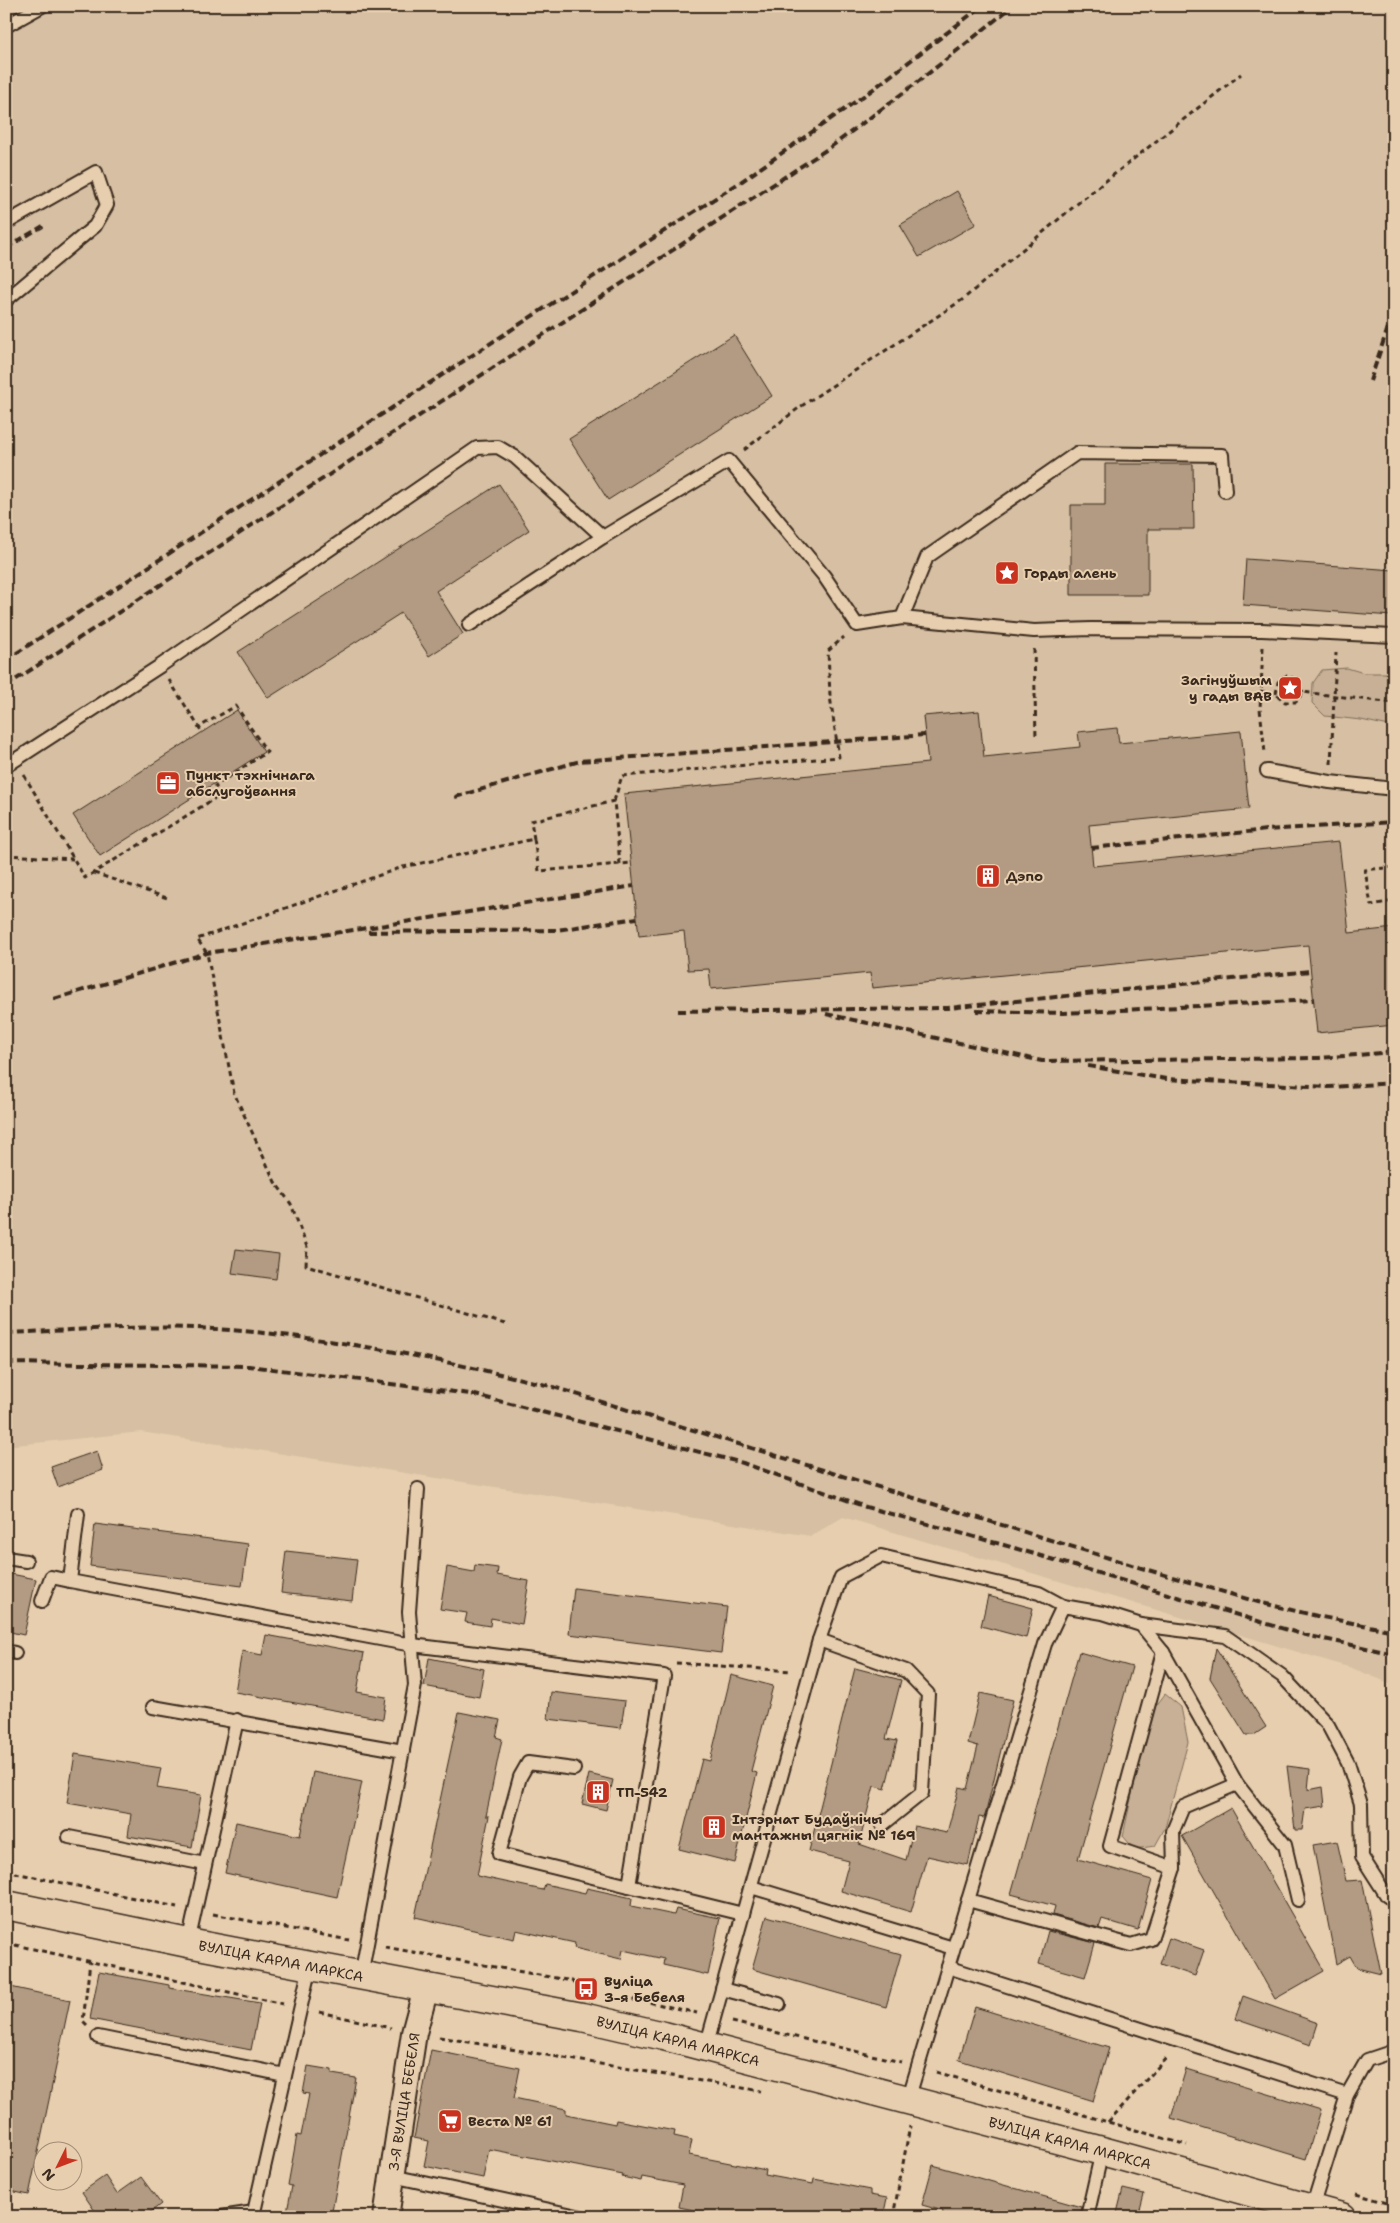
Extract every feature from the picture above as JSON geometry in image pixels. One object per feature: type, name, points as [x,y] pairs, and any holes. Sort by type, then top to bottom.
[{"type":"main road","name":"ВУЛІЦА КАРЛА МАРКСА","points":[[6,1905],[188,1943],[582,2018],[706,2047],[1102,2151],[1341,2217]]},
{"type":"street","name":"3-Я ВУЛІЦА БЕБЕЛЯ","points":[[386,2217],[414,2033],[426,1988]]},
{"type":"lane","points":[[6,26],[42,6]]},
{"type":"lane","points":[[6,223],[96,172],[107,205],[95,226],[6,300]]},
{"type":"lane","points":[[11,763],[160,666],[477,448],[498,447],[515,457],[604,537]]},
{"type":"lane","points":[[902,618],[927,557],[1077,453],[1222,455],[1225,491]]},
{"type":"lane","points":[[469,625],[604,537],[729,461],[824,576],[857,625],[902,618],[1034,631],[1091,629],[1262,630],[1394,636]]},
{"type":"lane","points":[[1266,771],[1394,790]]},
{"type":"lane","points":[[361,1976],[415,1685],[409,1612],[418,1489]]},
{"type":"lane","points":[[70,1581],[78,1514]]},
{"type":"lane","points":[[706,2047],[810,1673],[841,1577],[881,1556],[1039,1593],[1063,1606],[1103,1613],[1141,1625],[1225,1636],[1282,1676],[1328,1725],[1348,1763],[1361,1804],[1362,1857],[1387,1896],[1394,1900]]},
{"type":"lane","points":[[6,1558],[26,1561]]},
{"type":"lane","points":[[42,1601],[51,1577],[412,1644],[664,1676],[629,1886]]},
{"type":"lane","points":[[908,2100],[1045,1644],[1063,1606]]},
{"type":"lane","points":[[1141,1625],[1163,1652],[1237,1784],[1285,1845],[1298,1900]]},
{"type":"lane","points":[[820,1640],[906,1671],[928,1694],[922,1793],[882,1825]]},
{"type":"lane","points":[[1163,1652],[1110,1846],[1174,1868]]},
{"type":"lane","points":[[153,1707],[237,1720],[403,1751]]},
{"type":"lane","points":[[188,1943],[237,1720]]},
{"type":"lane","points":[[574,1769],[528,1763],[520,1777],[500,1854],[743,1914]]},
{"type":"lane","points":[[968,1900],[1131,1945],[1151,1939],[1174,1868],[1173,1831],[1183,1807],[1237,1784]]},
{"type":"lane","points":[[69,1837],[205,1864]]},
{"type":"lane","points":[[751,1887],[953,1948]]},
{"type":"lane","points":[[221,2217],[254,2212],[310,1966]]},
{"type":"lane","points":[[948,1967],[1347,2095]]},
{"type":"lane","points":[[722,1989],[779,2004]]},
{"type":"lane","points":[[98,2038],[285,2075]]},
{"type":"lane","points":[[1312,2208],[1347,2095],[1367,2060],[1394,2051]]},
{"type":"lane","points":[[1087,2217],[1102,2151]]},
{"type":"lane","points":[[392,2176],[582,2217]]},
{"type":"path","points":[[729,461],[800,407],[962,300],[1083,199],[1241,74]]},
{"type":"path","points":[[620,864],[614,801],[622,776],[839,757],[830,696],[828,651],[857,625]]},
{"type":"path","points":[[1262,630],[1263,655],[1260,691],[1266,771]]},
{"type":"path","points":[[1034,631],[1036,739]]},
{"type":"path","points":[[1330,782],[1333,696],[1337,657],[1336,632]]},
{"type":"path","points":[[160,666],[202,732]]},
{"type":"path","points":[[1276,694],[1278,682],[1286,676],[1295,679],[1303,692]]},
{"type":"path","points":[[1260,691],[1276,694],[1285,702],[1296,702],[1303,692]]},
{"type":"path","points":[[1303,692],[1394,703]]},
{"type":"path","points":[[11,763],[85,878],[222,794],[215,786],[267,752],[236,706],[199,727]]},
{"type":"path","points":[[614,801],[531,821],[540,871],[632,863]]},
{"type":"path","points":[[505,1324],[306,1265],[307,1247],[291,1204],[275,1182],[234,1093],[207,953],[197,939],[403,867],[534,839]]},
{"type":"path","points":[[6,855],[73,859]]},
{"type":"path","points":[[1394,867],[1365,870],[1371,905],[1394,901]]},
{"type":"path","points":[[94,872],[170,899]]},
{"type":"path","points":[[664,1676],[668,1662],[810,1673]]},
{"type":"path","points":[[6,1944],[414,2033],[771,2092]]},
{"type":"path","points":[[90,1962],[83,2021],[98,2038]]},
{"type":"path","points":[[1108,2122],[1181,2042]]},
{"type":"path","points":[[893,2217],[910,2123],[920,2126]]},
{"type":"shaded area","points":[[6,6],[1394,6],[1394,1685],[1352,1668],[843,1517],[811,1536],[141,1432],[6,1446]]},
{"type":"shaded area","points":[[1347,668],[1364,673],[1394,673],[1394,727],[1361,720],[1325,716],[1312,703],[1313,683],[1322,670]]},
{"type":"shaded area","points":[[1165,1694],[1181,1707],[1188,1742],[1165,1828],[1155,1846],[1134,1849],[1123,1836],[1149,1715]]},
{"type":"building","points":[[957,191],[976,224],[919,257],[900,225]]},
{"type":"building","points":[[734,335],[772,396],[608,500],[569,439]]},
{"type":"building","points":[[1105,464],[1193,464],[1194,529],[1148,529],[1148,595],[1071,595],[1071,505],[1105,505]]},
{"type":"building","points":[[499,484],[529,530],[436,591],[463,634],[429,656],[401,613],[268,698],[238,652]]},
{"type":"building","points":[[1246,559],[1394,570],[1392,616],[1243,605]]},
{"type":"building","name":"Пункт тэхнічнага абслугоўвання","points":[[237,710],[264,752],[100,856],[73,815]]},
{"type":"building","name":"Дэпо","points":[[979,711],[984,757],[1080,747],[1078,732],[1117,728],[1119,743],[1241,731],[1249,809],[1089,825],[1093,866],[1339,842],[1349,933],[1394,928],[1394,1025],[1317,1033],[1308,945],[872,988],[870,973],[711,989],[709,969],[688,970],[684,931],[639,936],[624,794],[928,763],[923,716]]},
{"type":"building","points":[[236,1249],[279,1254],[276,1279],[232,1273]]},
{"type":"building","points":[[97,1451],[103,1470],[58,1487],[51,1467]]},
{"type":"building","points":[[95,1524],[248,1544],[242,1586],[90,1566]]},
{"type":"building","points":[[286,1551],[357,1559],[352,1601],[281,1593]]},
{"type":"building","points":[[475,1565],[498,1568],[497,1575],[529,1581],[522,1624],[491,1618],[490,1626],[465,1622],[467,1613],[440,1609],[447,1567],[474,1572]]},
{"type":"building","points":[[6,1573],[36,1579],[24,1635],[6,1631]]},
{"type":"building","points":[[574,1588],[727,1607],[721,1653],[569,1634]]},
{"type":"building","points":[[988,1596],[1033,1608],[1026,1638],[981,1626]]},
{"type":"building","points":[[266,1635],[364,1653],[357,1692],[386,1697],[383,1719],[235,1692],[242,1651],[262,1655]]},
{"type":"building","points":[[1216,1648],[1266,1727],[1254,1735],[1246,1735],[1210,1678]]},
{"type":"building","points":[[1079,1652],[1132,1667],[1078,1859],[1152,1880],[1138,1930],[1102,1919],[1099,1928],[1053,1915],[1055,1906],[1011,1894]]},
{"type":"building","points":[[429,1658],[484,1669],[479,1697],[424,1686]]},
{"type":"building","points":[[855,1668],[901,1680],[886,1739],[897,1741],[885,1789],[874,1786],[859,1844],[906,1860],[914,1826],[947,1833],[959,1787],[967,1789],[978,1746],[968,1743],[980,1693],[1013,1700],[986,1812],[984,1818],[979,1817],[968,1865],[927,1856],[911,1912],[841,1891],[849,1861],[809,1851]]},
{"type":"building","points":[[731,1675],[773,1686],[751,1771],[757,1773],[735,1863],[679,1849],[702,1759],[710,1761]]},
{"type":"building","points":[[551,1692],[625,1701],[621,1728],[548,1719]]},
{"type":"building","points":[[459,1712],[500,1720],[496,1737],[502,1739],[486,1816],[489,1816],[477,1876],[543,1890],[545,1884],[585,1893],[587,1888],[632,1898],[631,1906],[674,1915],[676,1909],[720,1918],[708,1975],[663,1965],[664,1959],[623,1950],[621,1959],[574,1948],[575,1943],[516,1930],[514,1939],[415,1917]]},
{"type":"building","points":[[75,1754],[161,1768],[157,1788],[201,1795],[192,1847],[128,1836],[131,1814],[67,1803]]},
{"type":"building","points":[[1287,1766],[1310,1769],[1308,1790],[1323,1787],[1325,1806],[1305,1809],[1302,1830],[1295,1830]]},
{"type":"building","points":[[313,1772],[362,1782],[337,1897],[225,1873],[236,1822],[300,1836]]},
{"type":"building","name":"ТП-542","points":[[589,1774],[613,1780],[606,1810],[582,1804]]},
{"type":"building","points":[[1231,1808],[1324,1971],[1275,1999],[1182,1836]]},
{"type":"building","points":[[1337,1841],[1346,1881],[1362,1880],[1381,1974],[1357,1968],[1350,1956],[1336,1964],[1313,1845]]},
{"type":"building","points":[[767,1916],[901,1954],[886,2007],[752,1969]]},
{"type":"building","points":[[1048,1931],[1095,1943],[1085,1977],[1039,1964]]},
{"type":"building","points":[[1169,1938],[1204,1950],[1195,1976],[1160,1964]]},
{"type":"building","points":[[99,1972],[169,1985],[169,1988],[260,2003],[251,2050],[90,2019]]},
{"type":"building","points":[[6,1986],[70,2000],[41,2140],[32,2140],[32,2181],[29,2195],[6,2190]]},
{"type":"building","points":[[1243,1996],[1318,2023],[1311,2045],[1235,2019]]},
{"type":"building","points":[[975,2007],[1109,2048],[1093,2101],[959,2060]]},
{"type":"building","points":[[431,2050],[520,2068],[514,2098],[566,2109],[566,2114],[615,2124],[616,2120],[675,2131],[674,2136],[692,2140],[689,2155],[766,2170],[765,2175],[813,2184],[814,2179],[870,2190],[870,2195],[887,2198],[883,2217],[728,2217],[679,2207],[683,2185],[642,2177],[641,2181],[622,2177],[623,2175],[489,2149],[483,2178],[424,2166],[429,2141],[414,2138]]},
{"type":"building","points":[[308,2066],[332,2070],[332,2074],[356,2078],[331,2217],[286,2217],[292,2186],[288,2185],[297,2135],[301,2136],[309,2094],[303,2093]]},
{"type":"building","points":[[1186,2069],[1321,2110],[1306,2159],[1171,2118]]},
{"type":"building","points":[[933,2165],[1081,2207],[1079,2217],[942,2217],[943,2211],[922,2205]]},
{"type":"building","points":[[105,2176],[117,2194],[141,2177],[161,2204],[144,2217],[99,2217],[82,2192]]},
{"type":"building","points":[[1123,2189],[1144,2194],[1138,2217],[1116,2217]]},
{"type":"railway","points":[[6,660],[742,181],[872,90],[982,6]]},
{"type":"railway","points":[[6,686],[832,146],[919,81],[1013,6]]},
{"type":"railway","points":[[6,248],[43,226]]},
{"type":"railway","points":[[1370,381],[1394,310]]},
{"type":"railway","points":[[455,797],[580,761],[925,735]]},
{"type":"railway","points":[[1091,848],[1267,830],[1394,822]]},
{"type":"railway","points":[[54,999],[207,953],[634,886]]},
{"type":"railway","points":[[368,932],[557,930],[637,918]]},
{"type":"railway","points":[[678,1011],[948,1008],[1311,971]]},
{"type":"railway","points":[[976,1011],[1064,1013],[1314,1000]]},
{"type":"railway","points":[[826,1014],[1042,1061],[1319,1058],[1394,1052]]},
{"type":"railway","points":[[1088,1066],[1166,1079],[1329,1087],[1394,1083]]},
{"type":"railway","points":[[6,1333],[146,1328],[230,1330],[351,1344],[470,1367],[550,1386],[1258,1602],[1394,1631]]},
{"type":"railway","points":[[6,1363],[249,1366],[471,1394],[743,1463],[866,1507],[1011,1547],[1301,1634],[1394,1654]]},
{"type":"place","name":"Горды алень","points":[[1007,573]]},
{"type":"place","name":"Загінуўшым у гады ВАВ","points":[[1290,688]]},
{"type":"place","name":"Пункт тэхнічнага абслугоўвання","points":[[168,783]]},
{"type":"place","name":"Дэпо","points":[[988,876]]},
{"type":"place","name":"ТП-542","points":[[598,1792]]},
{"type":"place","name":"Інтэрнат Будаўнічы мантажны цягнік № 169","points":[[714,1827]]},
{"type":"place","name":"Вуліца 3-я Бебеля","points":[[586,1989]]},
{"type":"place","name":"Веста № 61","points":[[450,2121]]}]
